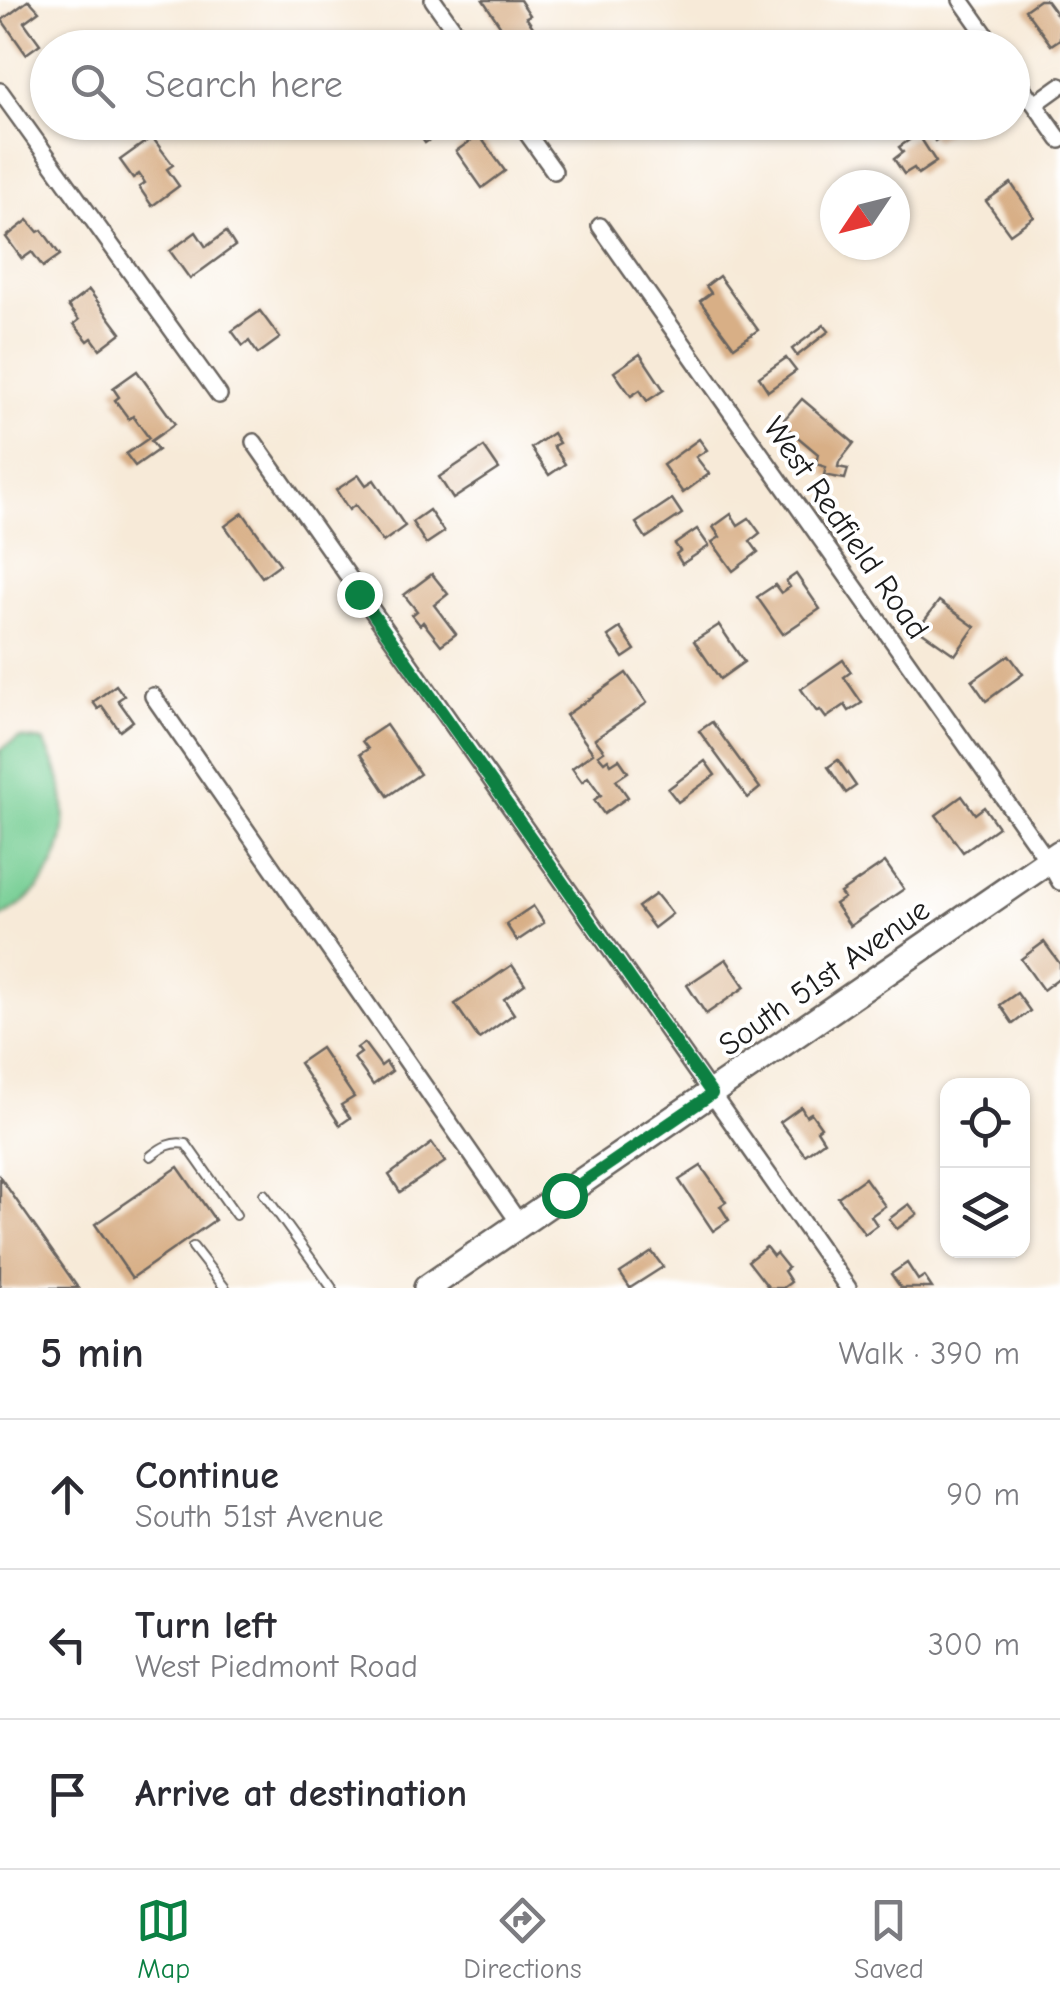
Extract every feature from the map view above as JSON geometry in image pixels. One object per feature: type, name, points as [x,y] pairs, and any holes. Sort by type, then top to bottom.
[{"type":"main road","name":"South 51st Avenue","points":[[427,1288],[1056,866]]},
{"type":"street","points":[[433,0],[454,30]]},
{"type":"street","points":[[961,0],[982,30]]},
{"type":"street","points":[[1035,104],[1060,86]]},
{"type":"street","points":[[0,91],[30,133]]},
{"type":"street","points":[[1030,97],[1060,140]]},
{"type":"street","points":[[35,140],[220,396]]},
{"type":"street","points":[[532,140],[554,172]]},
{"type":"street","name":"West Redfield Road","points":[[600,226],[1056,866]]},
{"type":"street","points":[[254,442],[848,1288]]},
{"type":"street","points":[[153,696],[520,1224]]},
{"type":"lane","points":[[152,1156],[170,1144],[186,1144],[236,1215]]},
{"type":"lane","points":[[264,1194],[332,1288]]},
{"type":"lane","points":[[193,1247],[225,1288]]},
{"type":"green space","points":[[19,738],[43,741],[55,766],[65,816],[62,840],[42,884],[24,903],[0,918],[0,750]]},
{"type":"building","points":[[29,0],[39,11],[24,22],[30,30],[30,51],[26,54],[2,20]]},
{"type":"building","points":[[483,0],[520,0],[535,30],[503,30]]},
{"type":"building","points":[[1039,0],[1046,0],[1060,19],[1060,39],[1051,45],[1025,10]]},
{"type":"building","points":[[148,140],[154,140],[173,165],[167,169],[179,186],[152,206],[139,187],[145,183],[139,174],[133,178],[120,160]]},
{"type":"building","points":[[472,140],[483,140],[505,171],[482,188],[456,151]]},
{"type":"building","points":[[909,140],[922,140],[936,162],[918,174],[914,168],[901,170],[894,159],[903,152],[899,147]]},
{"type":"building","points":[[1011,183],[1034,217],[1010,234],[986,201]]},
{"type":"building","points":[[28,220],[38,232],[42,230],[60,255],[43,267],[32,252],[22,259],[6,237]]},
{"type":"building","points":[[196,232],[206,247],[226,232],[235,246],[190,279],[170,251]]},
{"type":"building","points":[[719,276],[758,330],[734,347],[700,301],[711,293],[706,286]]},
{"type":"building","points":[[89,290],[121,333],[100,349],[74,324],[79,320],[68,306]]},
{"type":"building","points":[[260,311],[280,338],[258,354],[249,341],[243,346],[232,331]]},
{"type":"building","points":[[824,325],[829,331],[797,356],[792,349]]},
{"type":"building","points":[[640,354],[664,390],[647,401],[640,390],[631,396],[614,372]]},
{"type":"building","points":[[786,358],[796,371],[768,391],[759,377]]},
{"type":"building","points":[[137,371],[175,424],[151,441],[158,450],[135,466],[126,454],[149,438],[115,400],[119,397],[113,388]]},
{"type":"building","points":[[802,399],[854,443],[839,462],[838,467],[848,469],[845,479],[824,475],[826,467],[816,464],[818,454],[781,423]]},
{"type":"building","points":[[553,433],[559,443],[553,446],[565,464],[549,475],[531,448]]},
{"type":"building","points":[[699,439],[707,450],[696,457],[709,474],[683,493],[663,465]]},
{"type":"building","points":[[484,447],[499,469],[453,499],[439,477]]},
{"type":"building","points":[[359,475],[366,485],[374,480],[405,526],[383,542],[355,505],[349,510],[336,490]]},
{"type":"building","points":[[672,499],[682,514],[646,538],[636,523]]},
{"type":"building","points":[[429,510],[444,532],[426,544],[412,522]]},
{"type":"building","points":[[243,513],[280,564],[262,577],[225,526]]},
{"type":"building","points":[[731,514],[738,525],[749,518],[760,533],[750,541],[758,552],[733,571],[712,542],[720,537],[713,527]]},
{"type":"building","points":[[697,529],[709,546],[682,564],[675,544]]},
{"type":"building","points":[[432,574],[448,594],[434,605],[456,634],[441,645],[423,622],[420,625],[412,615],[417,611],[404,595]]},
{"type":"building","points":[[796,574],[820,609],[783,634],[757,597],[775,585],[781,593],[790,587],[786,581]]},
{"type":"building","points":[[939,601],[975,627],[955,655],[918,629]]},
{"type":"building","points":[[719,625],[744,662],[720,679],[694,641]]},
{"type":"building","points":[[620,628],[635,650],[623,658],[608,636]]},
{"type":"building","points":[[1009,655],[1023,674],[986,701],[972,681]]},
{"type":"building","points":[[843,660],[851,672],[844,677],[862,703],[849,711],[845,705],[826,718],[801,689]]},
{"type":"building","points":[[626,673],[647,703],[595,739],[604,751],[598,755],[604,762],[608,759],[611,764],[619,759],[628,772],[616,780],[628,797],[604,814],[594,800],[601,795],[588,777],[582,782],[572,768],[593,753],[566,715]]},
{"type":"building","points":[[116,685],[124,696],[118,700],[133,721],[120,731],[102,706],[98,709],[93,702]]},
{"type":"building","points":[[712,722],[760,788],[748,798],[699,731]]},
{"type":"building","points":[[386,725],[420,774],[388,796],[360,754],[368,749],[362,741]]},
{"type":"building","points":[[838,760],[856,786],[846,793],[828,767]]},
{"type":"building","points":[[705,761],[715,775],[678,802],[668,789]]},
{"type":"building","points":[[962,796],[975,814],[984,807],[998,827],[963,852],[936,815]]},
{"type":"building","points":[[885,862],[904,889],[850,926],[835,904],[844,898],[840,893]]},
{"type":"building","points":[[656,894],[672,914],[654,928],[638,907]]},
{"type":"building","points":[[533,906],[544,923],[517,941],[506,924]]},
{"type":"building","points":[[1044,942],[1060,964],[1060,977],[1043,990],[1021,959]]},
{"type":"building","points":[[726,959],[745,987],[706,1014],[687,985]]},
{"type":"building","points":[[512,965],[525,984],[504,999],[514,1014],[479,1039],[455,1004]]},
{"type":"building","points":[[1017,993],[1030,1011],[1013,1024],[1000,1005]]},
{"type":"building","points":[[364,1043],[381,1066],[386,1062],[392,1071],[373,1085],[354,1058],[361,1053],[357,1048]]},
{"type":"building","points":[[321,1048],[354,1097],[341,1105],[350,1118],[340,1125],[299,1063]]},
{"type":"building","points":[[801,1107],[821,1127],[817,1130],[824,1141],[805,1155],[780,1122]]},
{"type":"building","points":[[432,1143],[445,1162],[400,1192],[389,1175]]},
{"type":"building","points":[[701,1166],[726,1202],[720,1206],[729,1220],[713,1231],[679,1180]]},
{"type":"building","points":[[178,1167],[215,1220],[132,1278],[95,1224]]},
{"type":"building","points":[[0,1177],[78,1288],[0,1288]]},
{"type":"building","points":[[865,1178],[885,1206],[871,1216],[877,1225],[865,1234],[838,1197]]},
{"type":"building","points":[[909,1204],[917,1214],[897,1229],[889,1219]]},
{"type":"building","points":[[766,1247],[788,1268],[784,1271],[791,1282],[783,1288],[769,1288],[748,1261]]},
{"type":"building","points":[[652,1252],[663,1267],[630,1288],[620,1273]]},
{"type":"building","points":[[907,1263],[918,1280],[924,1276],[932,1288],[901,1288],[891,1274]]},
{"type":"route","points":[[359,594],[712,1094],[564,1195]]}]
